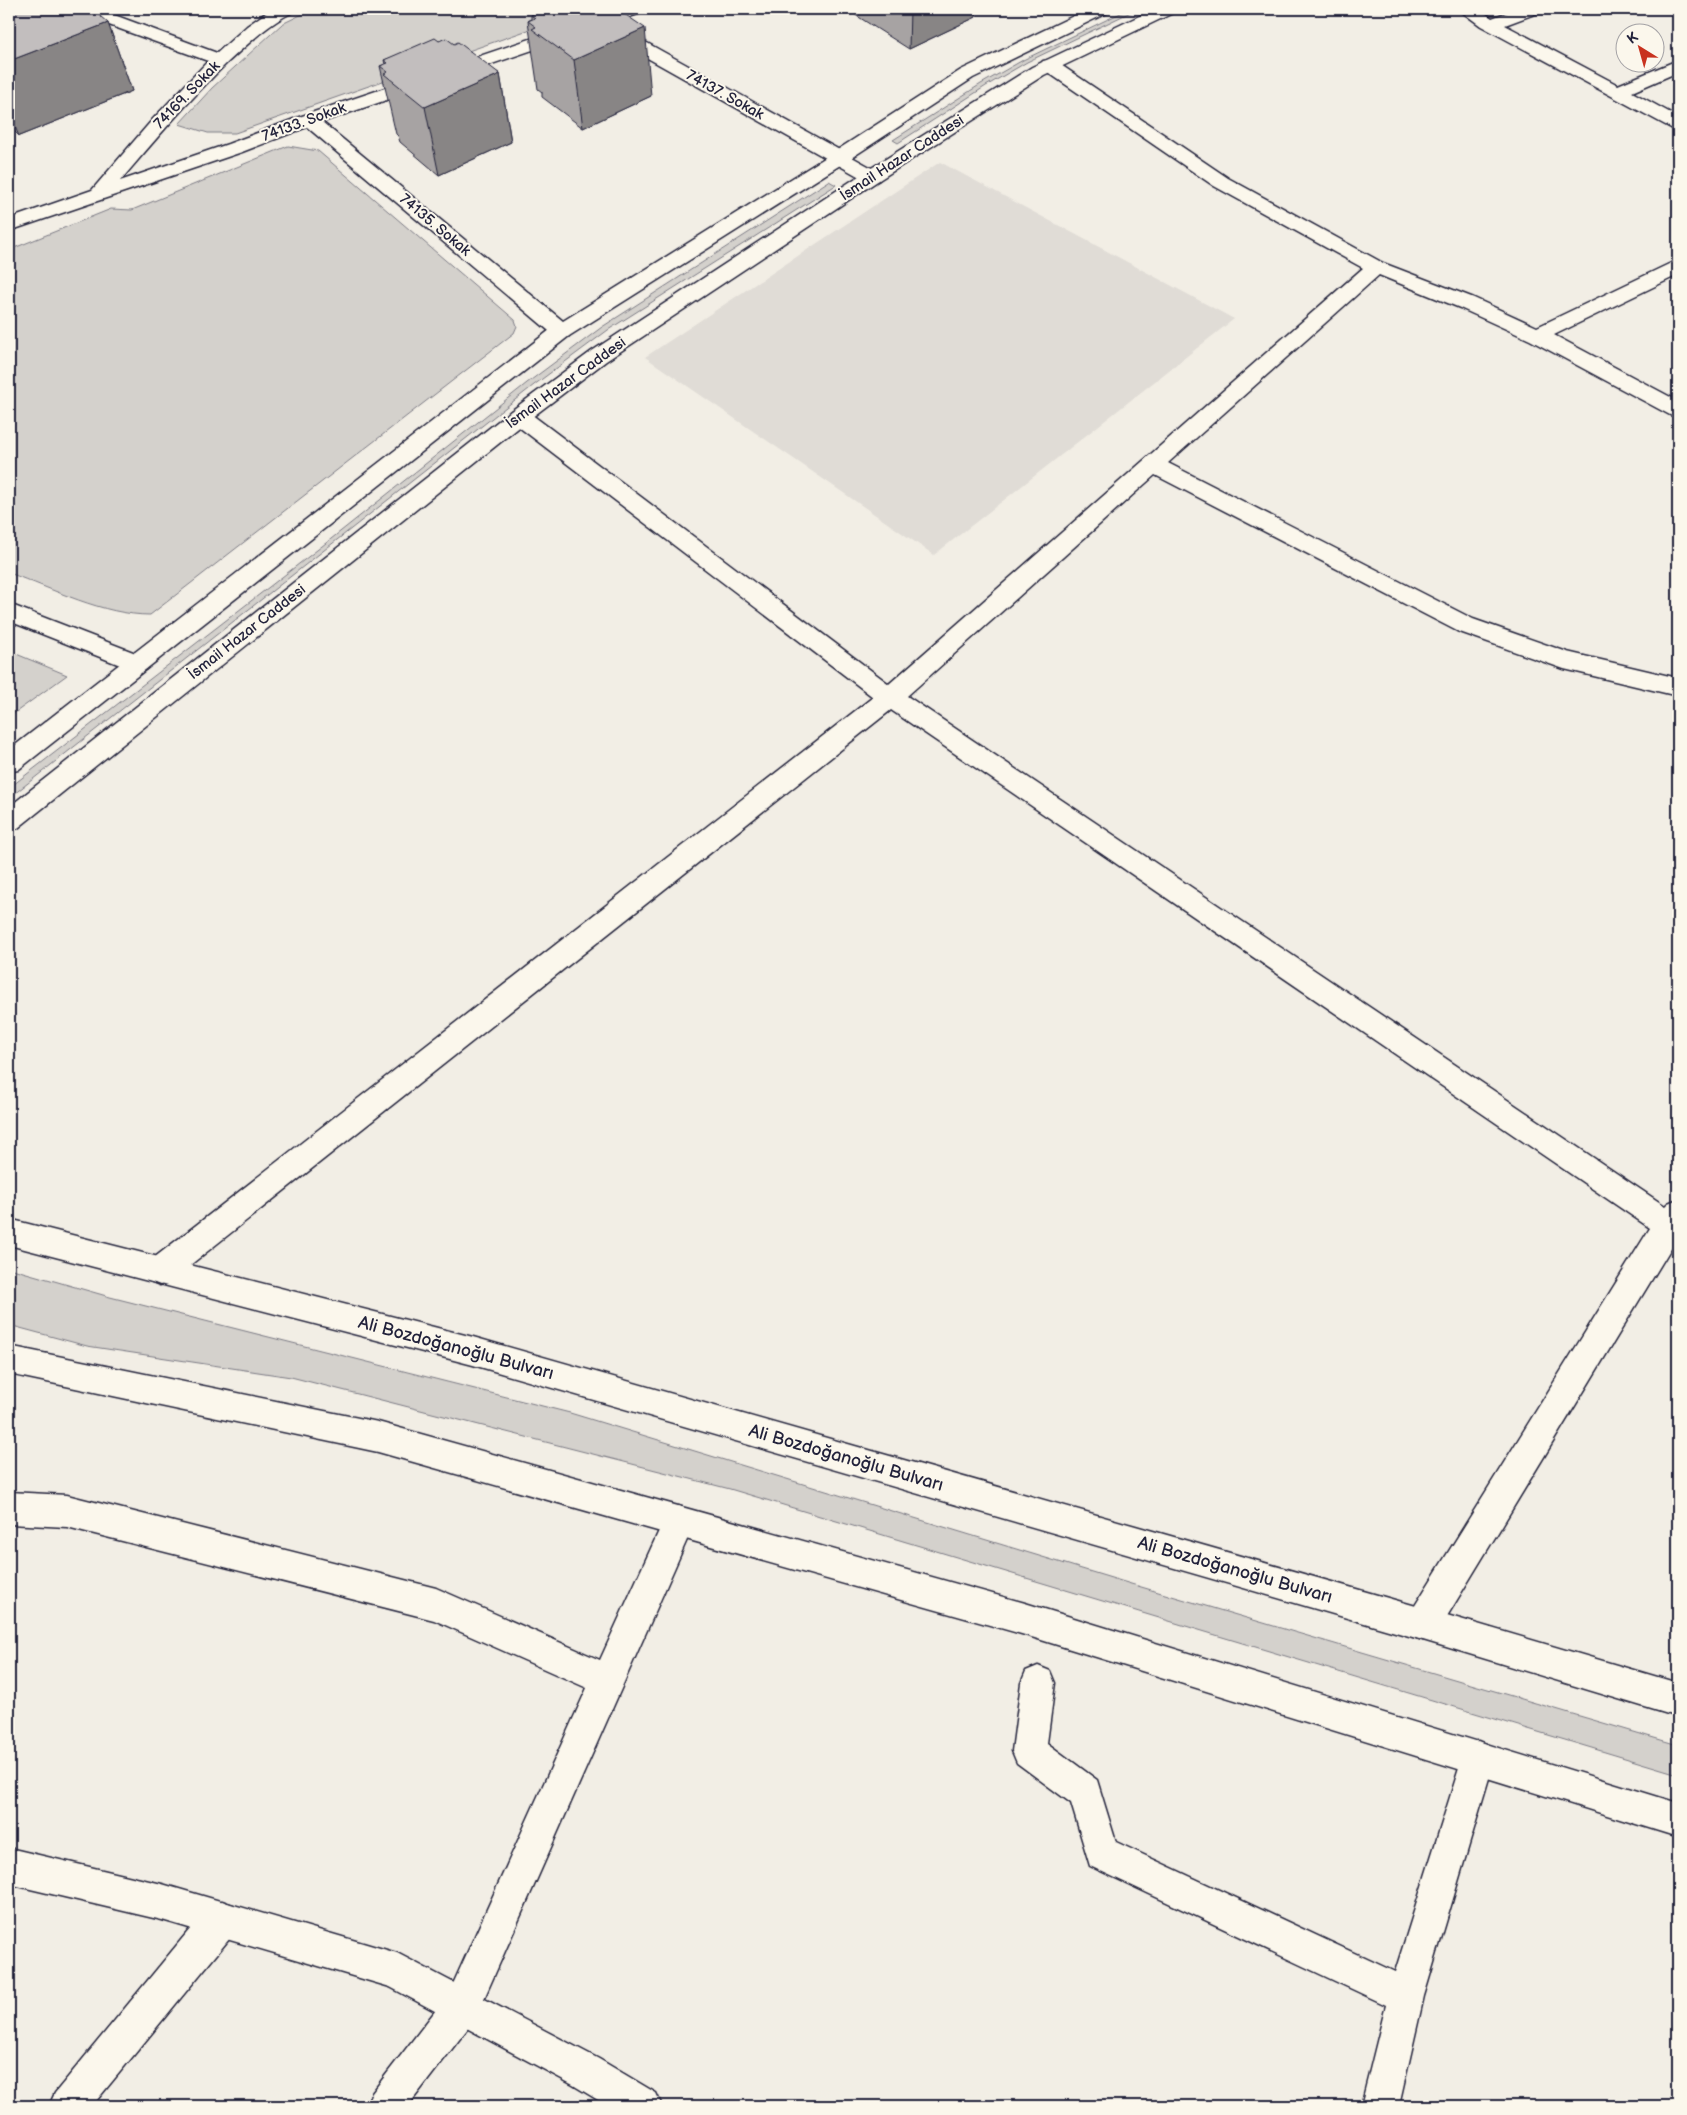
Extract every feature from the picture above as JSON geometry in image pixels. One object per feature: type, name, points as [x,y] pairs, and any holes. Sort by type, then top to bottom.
[{"type":"street","points":[[82,9],[221,60]]},
{"type":"street","name":"74169. Sokak","points":[[99,194],[158,124],[221,60],[266,18],[285,9]]},
{"type":"street","name":"74137. Sokak","points":[[582,9],[622,37],[872,176]]},
{"type":"street","name":"74133. Sokak","points":[[9,225],[235,148],[308,120],[635,9]]},
{"type":"street","name":"İsmail Hazar Caddesi","points":[[9,763],[562,331],[838,158],[966,74],[1101,9]]},
{"type":"street","name":"İsmail Hazar Caddesi","points":[[9,821],[519,416],[599,356],[872,176],[1049,65],[1167,9]]},
{"type":"street","points":[[1467,9],[1491,24],[1678,124]]},
{"type":"street","points":[[1491,24],[1530,9]]},
{"type":"street","points":[[1049,65],[1221,182],[1376,267],[1467,302],[1537,335],[1678,410]]},
{"type":"street","points":[[1617,92],[1678,65]]},
{"type":"street","name":"74135. Sokak","points":[[308,120],[562,331]]},
{"type":"street","points":[[160,1271],[890,697],[1376,267]]},
{"type":"street","points":[[1537,335],[1678,267]]},
{"type":"street","points":[[519,416],[890,697],[1675,1223],[1423,1624]]},
{"type":"street","points":[[1154,465],[1465,625],[1564,660],[1664,682],[1678,687]]},
{"type":"street","points":[[9,612],[138,663]]},
{"type":"street","name":"Ali Bozdoğanoğlu Bulvarı","points":[[9,1232],[473,1351],[1423,1624],[1678,1700]]},
{"type":"street","points":[[9,1360],[378,1437],[1025,1619],[1678,1820]]},
{"type":"street","points":[[9,1508],[67,1511],[436,1604],[608,1680]]},
{"type":"street","points":[[385,2106],[462,2006],[679,1522]]},
{"type":"street","points":[[1038,1683],[1029,1750],[1085,1792],[1102,1854],[1406,1996]]},
{"type":"street","points":[[1380,2106],[1406,1996],[1478,1758]]},
{"type":"street","points":[[13,1874],[162,1902],[396,1972],[586,2072],[643,2106]]},
{"type":"street","points":[[68,2106],[222,1919]]},
{"type":"shaded area","points":[[313,9],[539,9],[539,12],[531,29],[235,133],[208,133],[179,124],[212,88],[282,24]]},
{"type":"shaded area","points":[[1129,9],[1137,9],[1027,62],[898,143],[893,140],[981,84],[1023,60]]},
{"type":"shaded area","points":[[288,146],[318,151],[515,320],[517,326],[514,333],[150,615],[114,611],[96,606],[9,573],[9,250],[111,209],[132,210]]},
{"type":"shaded area","points":[[940,162],[1234,319],[934,555],[645,357]]},
{"type":"shaded area","points":[[829,181],[836,185],[608,330],[534,385],[9,798],[9,788],[326,543],[527,383],[602,327]]},
{"type":"shaded area","points":[[9,651],[67,675],[9,717]]},
{"type":"shaded area","points":[[9,1268],[110,1297],[570,1413],[1131,1584],[1678,1745],[1678,1774],[730,1489],[291,1377],[87,1346],[9,1325]]},
{"type":"building","points":[[15,9],[92,9],[108,23],[9,61],[9,11]]},
{"type":"building","points":[[546,9],[617,9],[645,28],[574,60],[532,29],[536,27],[528,21],[535,18],[531,15]]},
{"type":"building","points":[[435,38],[439,41],[446,38],[454,44],[458,42],[500,74],[425,107],[384,74],[388,72],[380,66],[388,63],[384,60]]}]
